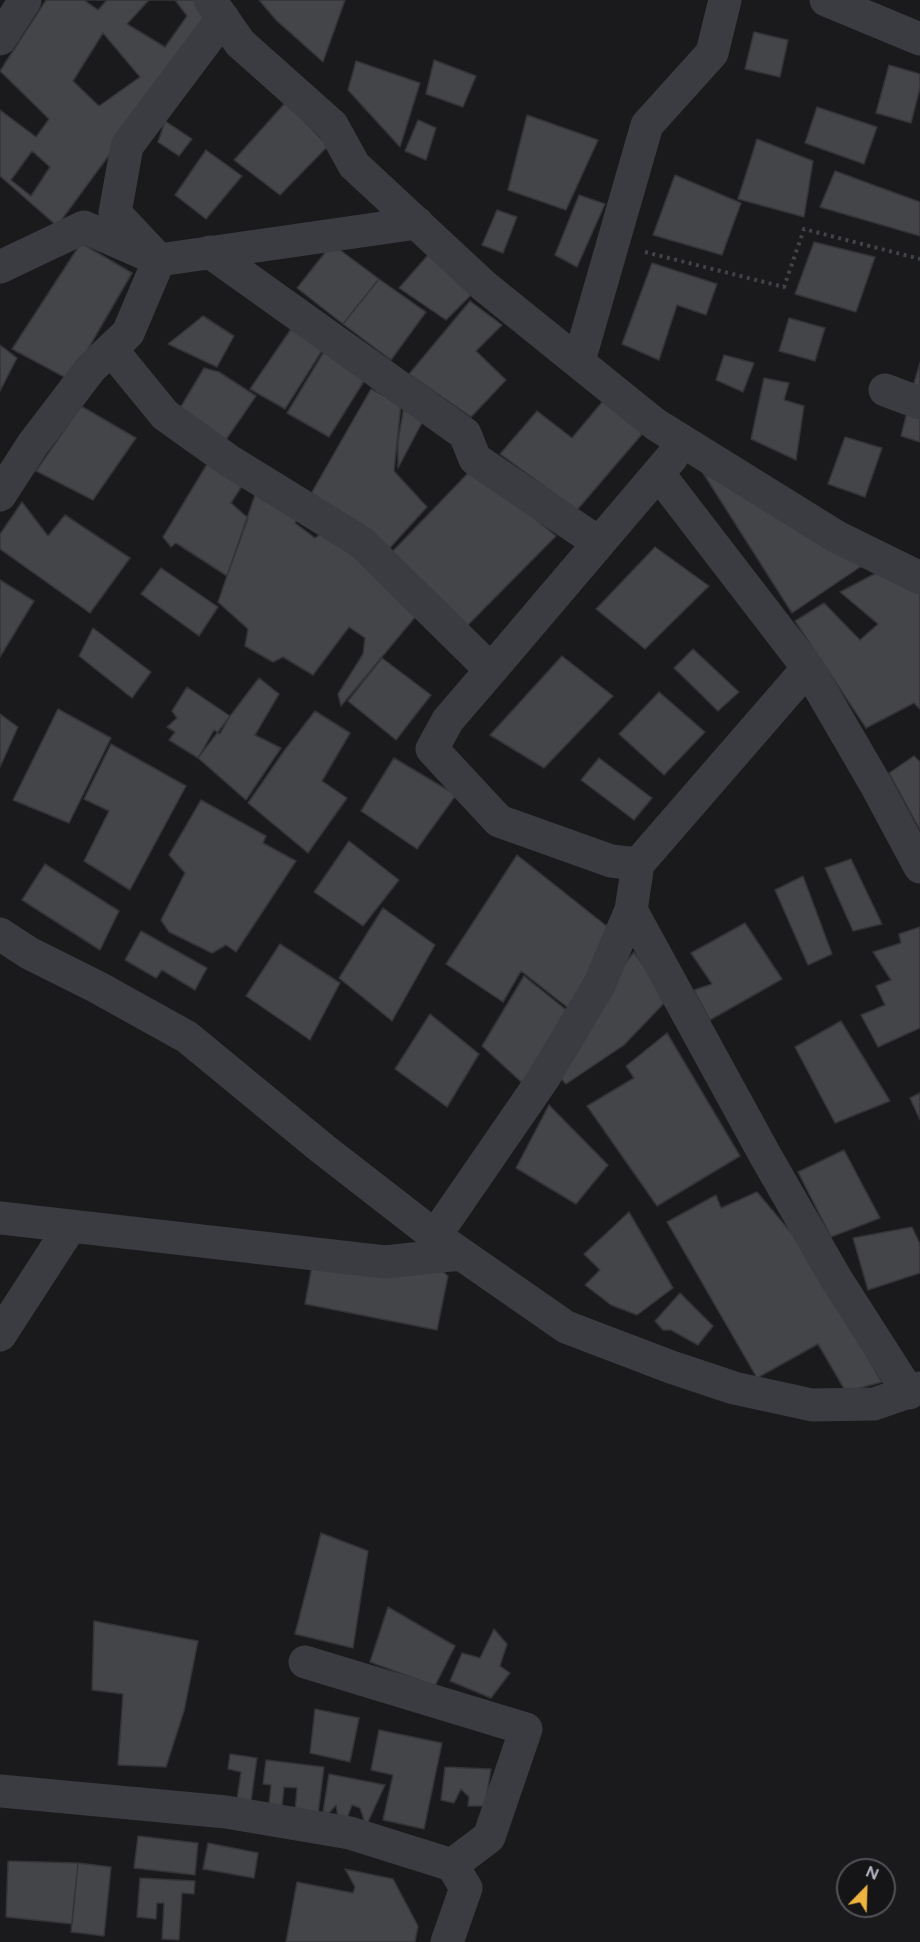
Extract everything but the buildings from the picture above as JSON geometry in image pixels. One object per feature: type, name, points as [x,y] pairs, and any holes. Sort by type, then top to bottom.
[{"type":"street","points":[[0,39],[25,0]]},
{"type":"street","points":[[579,362],[647,125],[712,53],[725,0]]},
{"type":"street","points":[[826,0],[920,39]]},
{"type":"street","points":[[159,260],[116,213],[127,146],[217,9],[240,43],[332,125],[354,165],[484,286],[655,424],[837,537],[920,578]]},
{"type":"street","points":[[0,267],[84,227],[159,260],[417,223]]},
{"type":"street","points":[[210,252],[465,434],[475,459],[599,543]]},
{"type":"street","points":[[0,495],[33,444],[91,368],[128,333],[159,260]]},
{"type":"street","points":[[111,349],[165,415],[228,460],[361,542],[491,670]]},
{"type":"street","points":[[885,390],[920,403]]},
{"type":"street","points":[[638,864],[611,861],[499,821],[432,749],[448,720],[685,442]]},
{"type":"street","points":[[658,473],[808,668],[920,867]]},
{"type":"street","points":[[0,1218],[385,1262],[447,1245],[599,985],[631,910],[638,864],[808,668]]},
{"type":"street","points":[[0,934],[29,953],[97,987],[187,1037],[322,1149],[447,1245],[566,1327],[734,1388],[812,1405],[874,1404],[914,1391],[823,1257],[631,910]]},
{"type":"street","points":[[0,1335],[70,1227]]},
{"type":"street","points":[[305,1662],[525,1729],[489,1837],[452,1865]]},
{"type":"street","points":[[0,1791],[226,1812],[350,1833],[452,1865],[466,1888],[447,1942]]},
{"type":"path","points":[[612,244],[784,287],[804,229],[920,259]]}]
